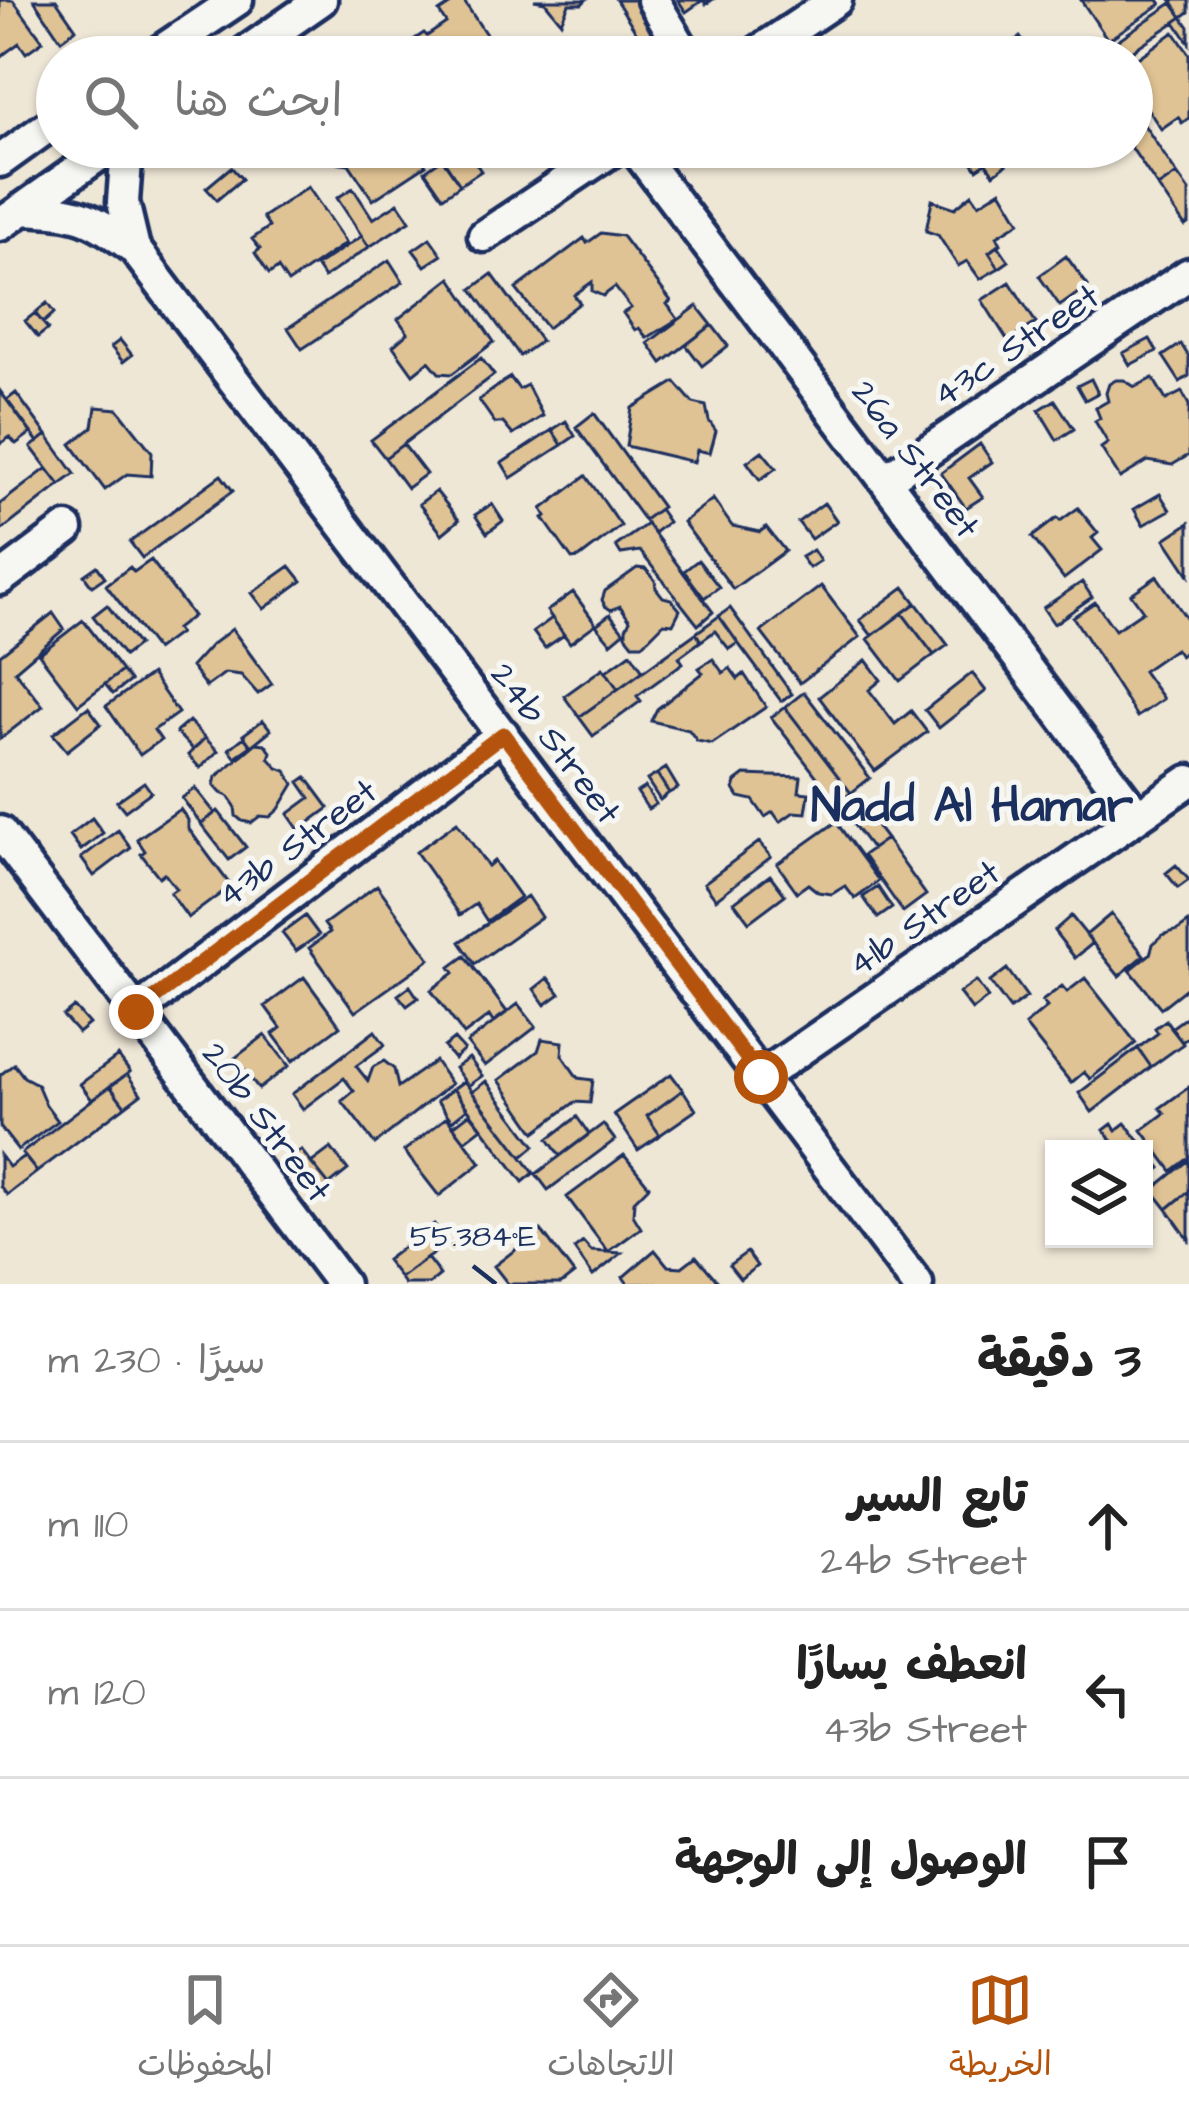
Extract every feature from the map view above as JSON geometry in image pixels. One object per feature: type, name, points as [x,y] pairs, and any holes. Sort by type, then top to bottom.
[{"type":"street","points":[[183,36],[237,0]]},
{"type":"street","points":[[269,36],[321,0]]},
{"type":"street","points":[[653,0],[675,36]]},
{"type":"street","points":[[782,36],[836,0]]},
{"type":"street","points":[[0,161],[36,135]]},
{"type":"street","points":[[11,217],[80,168]]},
{"type":"street","name":"24b Street","points":[[125,168],[123,202],[134,248]]},
{"type":"street","points":[[484,236],[586,168]]},
{"type":"street","name":"26a Street","points":[[650,168],[1137,815]]},
{"type":"street","name":"24b Street","points":[[11,217],[58,210],[88,217],[134,248],[916,1284]]},
{"type":"street","name":"43c Street","points":[[884,480],[1189,274]]},
{"type":"street","points":[[0,579],[67,529]]},
{"type":"street","name":"43b Street","points":[[136,1012],[503,734]]},
{"type":"street","name":"41b Street","points":[[761,1077],[1189,781]]},
{"type":"street","name":"20b Street","points":[[0,832],[342,1284]]},
{"type":"building","points":[[0,0],[13,0],[39,36],[26,53],[19,43],[0,57]]},
{"type":"building","points":[[34,0],[56,0],[76,29],[58,36]]},
{"type":"building","points":[[463,0],[487,36],[427,36],[446,23],[439,12]]},
{"type":"building","points":[[534,0],[586,0],[569,4],[561,22],[545,2]]},
{"type":"building","points":[[616,0],[639,0],[667,36],[639,36]]},
{"type":"building","points":[[678,0],[703,0],[686,12]]},
{"type":"building","points":[[1081,0],[1158,0],[1161,4],[1114,36],[1105,36]]},
{"type":"building","points":[[1171,0],[1189,0],[1189,12],[1182,17]]},
{"type":"building","points":[[1172,3],[1182,17],[1153,37],[1124,36]]},
{"type":"building","points":[[1182,17],[1189,27],[1189,43],[1175,22]]},
{"type":"building","points":[[1174,32],[1189,54],[1189,118],[1182,123],[1178,117],[1161,129],[1153,117],[1153,47]]},
{"type":"building","points":[[1153,138],[1177,174],[1158,187],[1145,168],[1153,168]]},
{"type":"building","points":[[230,168],[242,179],[217,200],[206,188]]},
{"type":"building","points":[[352,168],[421,168],[373,200]]},
{"type":"building","points":[[448,168],[460,185],[443,197],[425,171]]},
{"type":"building","points":[[449,168],[479,168],[481,171],[460,185]]},
{"type":"building","points":[[1177,174],[1189,191],[1189,223],[1185,226],[1158,187]]},
{"type":"building","points":[[308,187],[346,243],[288,283],[278,268],[269,274],[252,239],[269,227],[263,217]]},
{"type":"building","points":[[353,188],[373,219],[398,203],[410,221],[369,247],[337,198]]},
{"type":"building","points":[[1001,190],[1020,222],[997,236],[1001,244],[989,252],[999,268],[980,279],[967,261],[958,266],[938,235],[926,231],[932,200],[955,208],[972,194],[979,204]]},
{"type":"building","points":[[601,233],[622,236],[671,301],[667,304],[678,319],[647,338],[623,313],[631,308],[615,287],[603,296],[592,291],[592,282],[574,295],[580,303],[547,328],[516,289],[584,238],[587,243]]},
{"type":"building","points":[[362,236],[369,247],[324,278],[316,266]]},
{"type":"building","points":[[430,238],[442,255],[425,266],[413,250]]},
{"type":"building","points":[[998,245],[1009,261],[999,268],[989,252]]},
{"type":"building","points":[[1066,256],[1088,286],[1060,306],[1039,276]]},
{"type":"building","points":[[389,260],[403,282],[302,349],[288,328]]},
{"type":"building","points":[[492,274],[541,341],[520,356],[472,289]]},
{"type":"building","points":[[451,278],[494,342],[452,374],[439,373],[429,361],[413,374],[393,346],[408,333],[398,319]]},
{"type":"building","points":[[1010,282],[1036,323],[1008,341],[982,300]]},
{"type":"building","points":[[47,303],[54,313],[43,323],[35,313]]},
{"type":"building","points":[[697,306],[712,325],[662,363],[648,343]]},
{"type":"building","points":[[35,313],[48,329],[38,337],[25,321]]},
{"type":"building","points":[[712,325],[728,346],[702,366],[686,345]]},
{"type":"building","points":[[1150,339],[1157,351],[1130,365],[1123,353]]},
{"type":"building","points":[[120,340],[132,355],[123,362],[111,347]]},
{"type":"building","points":[[1181,344],[1189,357],[1189,376],[1180,382],[1163,356]]},
{"type":"building","points":[[481,358],[494,375],[385,458],[371,440]]},
{"type":"building","points":[[510,377],[519,389],[527,385],[543,416],[513,435],[503,423],[495,423],[479,400]]},
{"type":"building","points":[[1153,378],[1166,400],[1182,392],[1189,405],[1189,455],[1172,465],[1148,461],[1120,478],[1101,448],[1108,443],[1095,421],[1100,418],[1096,408],[1108,401],[1109,384],[1116,380],[1135,387]]},
{"type":"building","points":[[1091,379],[1098,393],[1085,400],[1077,386]]},
{"type":"building","points":[[675,382],[693,403],[706,406],[716,431],[710,453],[697,450],[694,462],[626,446],[632,408]]},
{"type":"building","points":[[0,391],[31,433],[16,444],[10,437],[0,444]]},
{"type":"building","points":[[16,393],[47,435],[38,442],[7,400]]},
{"type":"building","points":[[1055,400],[1074,429],[1057,440],[1039,410]]},
{"type":"building","points":[[96,407],[118,409],[152,452],[151,476],[127,474],[105,490],[71,444],[93,427]]},
{"type":"building","points":[[594,413],[662,507],[644,520],[576,427]]},
{"type":"building","points":[[566,421],[575,436],[562,445],[552,430]]},
{"type":"building","points":[[552,430],[562,445],[511,478],[502,463]]},
{"type":"building","points":[[47,435],[75,474],[60,485],[31,447]]},
{"type":"building","points":[[403,444],[426,474],[407,488],[385,458]]},
{"type":"building","points":[[980,444],[992,462],[969,478],[983,497],[966,508],[941,473]]},
{"type":"building","points":[[762,451],[776,468],[760,480],[747,462]]},
{"type":"building","points":[[47,468],[60,485],[1,531],[0,504]]},
{"type":"building","points":[[221,475],[233,491],[142,558],[130,542]]},
{"type":"building","points":[[586,476],[621,526],[572,559],[543,518],[542,509]]},
{"type":"building","points":[[436,491],[459,520],[442,534],[419,504]]},
{"type":"building","points":[[1160,494],[1170,510],[1143,525],[1134,509]]},
{"type":"building","points":[[713,499],[732,526],[760,532],[766,527],[785,551],[733,589],[683,522]]},
{"type":"building","points":[[824,503],[837,521],[811,539],[798,522]]},
{"type":"building","points":[[492,504],[503,521],[487,533],[475,515]]},
{"type":"building","points":[[1078,508],[1098,533],[1092,538],[1102,550],[1064,579],[1032,537]]},
{"type":"building","points":[[659,509],[668,522],[654,533],[644,520]]},
{"type":"building","points":[[1189,523],[1189,575],[1165,539]]},
{"type":"building","points":[[647,524],[713,612],[698,625],[640,551],[621,554],[616,546]]},
{"type":"building","points":[[813,550],[820,561],[809,568],[801,557]]},
{"type":"building","points":[[151,560],[193,616],[156,650],[106,585],[130,567],[134,572]]},
{"type":"building","points":[[698,560],[719,587],[704,598],[684,571]]},
{"type":"building","points":[[97,566],[105,577],[92,586],[84,575]]},
{"type":"building","points":[[290,566],[302,581],[264,609],[252,593]]},
{"type":"building","points":[[637,568],[646,569],[663,597],[680,610],[673,624],[664,623],[643,644],[633,644],[626,635],[630,620],[620,606],[611,610],[602,600],[605,591]]},
{"type":"building","points":[[1157,576],[1189,622],[1189,649],[1180,656],[1175,649],[1143,671],[1163,699],[1137,717],[1073,617],[1095,602],[1115,630],[1143,611],[1131,594]]},
{"type":"building","points":[[1082,582],[1092,597],[1054,624],[1043,608]]},
{"type":"building","points":[[821,586],[860,637],[800,683],[761,632]]},
{"type":"building","points":[[904,587],[916,603],[872,636],[860,620]]},
{"type":"building","points":[[573,592],[596,624],[570,643],[547,611]]},
{"type":"building","points":[[916,603],[948,645],[934,655],[902,613]]},
{"type":"building","points":[[107,605],[138,645],[124,656],[93,616]]},
{"type":"building","points":[[730,608],[792,694],[781,701],[719,616]]},
{"type":"building","points":[[53,613],[64,629],[15,671],[43,706],[0,739],[0,655]]},
{"type":"building","points":[[902,613],[934,655],[900,681],[868,639]]},
{"type":"building","points":[[610,614],[624,632],[611,643],[596,625]]},
{"type":"building","points":[[719,616],[738,643],[729,649],[715,631],[701,641],[696,633]]},
{"type":"building","points":[[552,618],[564,635],[545,648],[533,632]]},
{"type":"building","points":[[83,620],[122,671],[78,705],[39,654]]},
{"type":"building","points":[[232,629],[272,684],[258,694],[241,675],[225,673],[206,687],[191,667]]},
{"type":"building","points":[[696,633],[701,641],[679,657],[683,663],[593,736],[579,717]]},
{"type":"building","points":[[631,653],[643,671],[618,689],[606,671]]},
{"type":"building","points":[[713,659],[723,673],[730,668],[738,679],[744,674],[766,707],[712,744],[697,741],[689,730],[651,721],[657,709],[703,673],[699,668]]},
{"type":"building","points":[[866,660],[881,680],[869,690],[895,724],[911,711],[927,732],[875,771],[819,697]]},
{"type":"building","points":[[603,668],[618,689],[579,717],[564,696]]},
{"type":"building","points":[[122,671],[130,681],[113,694],[105,684]]},
{"type":"building","points":[[972,673],[986,691],[939,728],[925,710]]},
{"type":"building","points":[[151,674],[178,713],[154,730],[161,740],[140,755],[106,706]]},
{"type":"building","points":[[804,692],[870,778],[851,793],[785,707]]},
{"type":"building","points":[[88,707],[101,724],[67,751],[53,734]]},
{"type":"building","points":[[785,707],[851,793],[837,803],[771,717]]},
{"type":"building","points":[[263,720],[271,730],[251,746],[243,735]]},
{"type":"building","points":[[189,721],[205,738],[193,750],[176,732]]},
{"type":"building","points":[[244,737],[251,746],[235,757],[229,749]]},
{"type":"building","points":[[205,738],[218,751],[200,768],[188,755]]},
{"type":"building","points":[[256,743],[265,744],[269,758],[294,784],[279,809],[251,823],[236,816],[228,796],[214,785],[216,777]]},
{"type":"building","points":[[666,768],[678,788],[669,793],[657,774]]},
{"type":"building","points":[[657,774],[669,793],[660,800],[647,780]]},
{"type":"building","points":[[745,775],[801,777],[799,792],[809,793],[806,813],[794,812],[780,822],[773,812],[765,817],[753,800],[739,797],[734,789]]},
{"type":"building","points":[[306,777],[329,808],[299,830],[288,814],[310,798],[299,782]]},
{"type":"building","points":[[144,782],[151,792],[125,811],[117,801]]},
{"type":"building","points":[[645,787],[656,804],[648,809],[637,792]]},
{"type":"building","points":[[195,788],[215,813],[201,824],[182,798]]},
{"type":"building","points":[[851,793],[886,839],[872,849],[837,803]]},
{"type":"building","points":[[180,809],[188,828],[231,886],[188,918],[170,893],[176,889],[141,854],[145,851],[137,839]]},
{"type":"building","points":[[218,811],[246,847],[229,860],[201,824]]},
{"type":"building","points":[[92,818],[103,833],[81,850],[70,835]]},
{"type":"building","points":[[457,822],[488,866],[494,861],[520,897],[487,921],[476,904],[460,915],[416,852]]},
{"type":"building","points":[[836,822],[879,881],[855,899],[845,886],[832,894],[808,884],[797,892],[777,864]]},
{"type":"building","points":[[118,830],[131,848],[94,876],[81,858]]},
{"type":"building","points":[[886,839],[926,895],[903,912],[863,855]]},
{"type":"building","points":[[759,842],[771,857],[716,899],[704,883]]},
{"type":"building","points":[[1176,865],[1189,880],[1178,888],[1166,873]]},
{"type":"building","points":[[770,875],[785,895],[749,922],[734,902]]},
{"type":"building","points":[[377,885],[430,959],[355,1012],[309,948],[330,932],[324,924]]},
{"type":"building","points":[[878,887],[892,908],[878,918],[863,897]]},
{"type":"building","points":[[527,896],[541,917],[475,964],[460,942]]},
{"type":"building","points":[[1111,914],[1144,955],[1119,976],[1086,935]]},
{"type":"building","points":[[305,916],[319,935],[296,951],[282,933]]},
{"type":"building","points":[[1071,916],[1093,943],[1075,958],[1054,931]]},
{"type":"building","points":[[1189,922],[1189,986],[1161,1008],[1130,970],[1150,954],[1162,935]]},
{"type":"building","points":[[465,956],[507,1012],[493,1022],[489,1016],[464,1035],[431,990],[454,973],[450,967]]},
{"type":"building","points":[[1007,969],[1027,997],[1010,1009],[990,982]]},
{"type":"building","points":[[304,977],[340,1026],[293,1061],[273,1034],[281,1028],[265,1006]]},
{"type":"building","points":[[548,978],[560,994],[545,1005],[534,989]]},
{"type":"building","points":[[1085,978],[1136,1043],[1090,1079],[1084,1072],[1071,1083],[1025,1025],[1047,1007],[1042,1001],[1062,986],[1067,992]]},
{"type":"building","points":[[976,981],[988,998],[972,1010],[959,993]]},
{"type":"building","points":[[410,986],[418,998],[407,1006],[398,995]]},
{"type":"building","points":[[518,1004],[536,1027],[485,1066],[467,1043]]},
{"type":"building","points":[[74,1007],[89,1024],[78,1033],[63,1016]]},
{"type":"building","points":[[1189,1015],[1189,1036],[1182,1042],[1171,1028]]},
{"type":"building","points":[[1166,1020],[1183,1044],[1151,1067],[1138,1048]]},
{"type":"building","points":[[375,1031],[385,1045],[356,1066],[368,1081],[373,1067],[384,1061],[394,1069],[398,1087],[435,1061],[451,1084],[375,1144],[342,1101],[354,1091],[344,1078],[303,1109],[292,1094]]},
{"type":"building","points":[[265,1035],[289,1066],[259,1089],[235,1058]]},
{"type":"building","points":[[454,1039],[464,1050],[454,1059],[444,1047]]},
{"type":"building","points":[[542,1039],[563,1042],[562,1055],[578,1078],[593,1080],[590,1103],[575,1102],[535,1132],[499,1080],[538,1051]]},
{"type":"building","points":[[1138,1048],[1151,1067],[1092,1112],[1079,1093]]},
{"type":"building","points":[[118,1056],[130,1072],[92,1100],[80,1084]]},
{"type":"building","points":[[469,1058],[482,1076],[468,1086],[455,1068]]},
{"type":"building","points":[[14,1064],[37,1084],[58,1121],[18,1150],[0,1127],[0,1075]]},
{"type":"building","points":[[127,1074],[141,1094],[125,1106],[110,1086]]},
{"type":"building","points":[[671,1074],[683,1090],[647,1116],[660,1135],[638,1150],[614,1114]]},
{"type":"building","points":[[464,1081],[534,1173],[523,1182],[453,1089]]},
{"type":"building","points":[[486,1081],[535,1146],[522,1157],[472,1092]]},
{"type":"building","points":[[110,1086],[125,1106],[37,1172],[22,1153]]},
{"type":"building","points":[[1189,1087],[1189,1158],[1172,1171],[1142,1130],[1165,1113],[1160,1108]]},
{"type":"building","points":[[453,1089],[467,1109],[452,1121],[437,1101]]},
{"type":"building","points":[[683,1090],[696,1110],[660,1135],[647,1116]]},
{"type":"building","points":[[470,1113],[482,1128],[465,1141],[453,1126]]},
{"type":"building","points":[[447,1117],[481,1163],[439,1196],[404,1151]]},
{"type":"building","points":[[577,1117],[589,1134],[560,1156],[548,1139]]},
{"type":"building","points":[[1125,1123],[1139,1140],[1112,1140],[1104,1130],[1112,1124],[1116,1130]]},
{"type":"building","points":[[603,1124],[615,1140],[548,1190],[536,1174]]},
{"type":"building","points":[[331,1148],[348,1170],[329,1185],[311,1163]]},
{"type":"building","points":[[301,1150],[329,1185],[313,1197],[286,1162]]},
{"type":"building","points":[[0,1155],[9,1167],[24,1156],[37,1172],[7,1195],[0,1186]]},
{"type":"building","points":[[624,1155],[649,1186],[634,1201],[633,1215],[641,1228],[608,1252],[567,1197]]},
{"type":"building","points":[[1189,1160],[1189,1191],[1167,1209],[1153,1189]]},
{"type":"building","points":[[1189,1191],[1189,1240],[1167,1209]]},
{"type":"building","points":[[434,1224],[448,1243],[400,1278],[386,1260]]},
{"type":"building","points":[[541,1230],[574,1274],[561,1284],[508,1284],[494,1266]]},
{"type":"building","points":[[583,1242],[591,1251],[622,1253],[593,1276],[574,1249]]},
{"type":"building","points":[[655,1250],[668,1266],[682,1267],[696,1256],[720,1284],[628,1284],[623,1277]]},
{"type":"building","points":[[747,1252],[757,1266],[740,1279],[729,1265]]},
{"type":"building","points":[[427,1258],[440,1275],[429,1284],[404,1284],[400,1278]]},
{"type":"district","name":"Nadd Al Hamar","points":[[972,804]]},
{"type":"route","points":[[136,1012],[503,734],[761,1077]]}]
